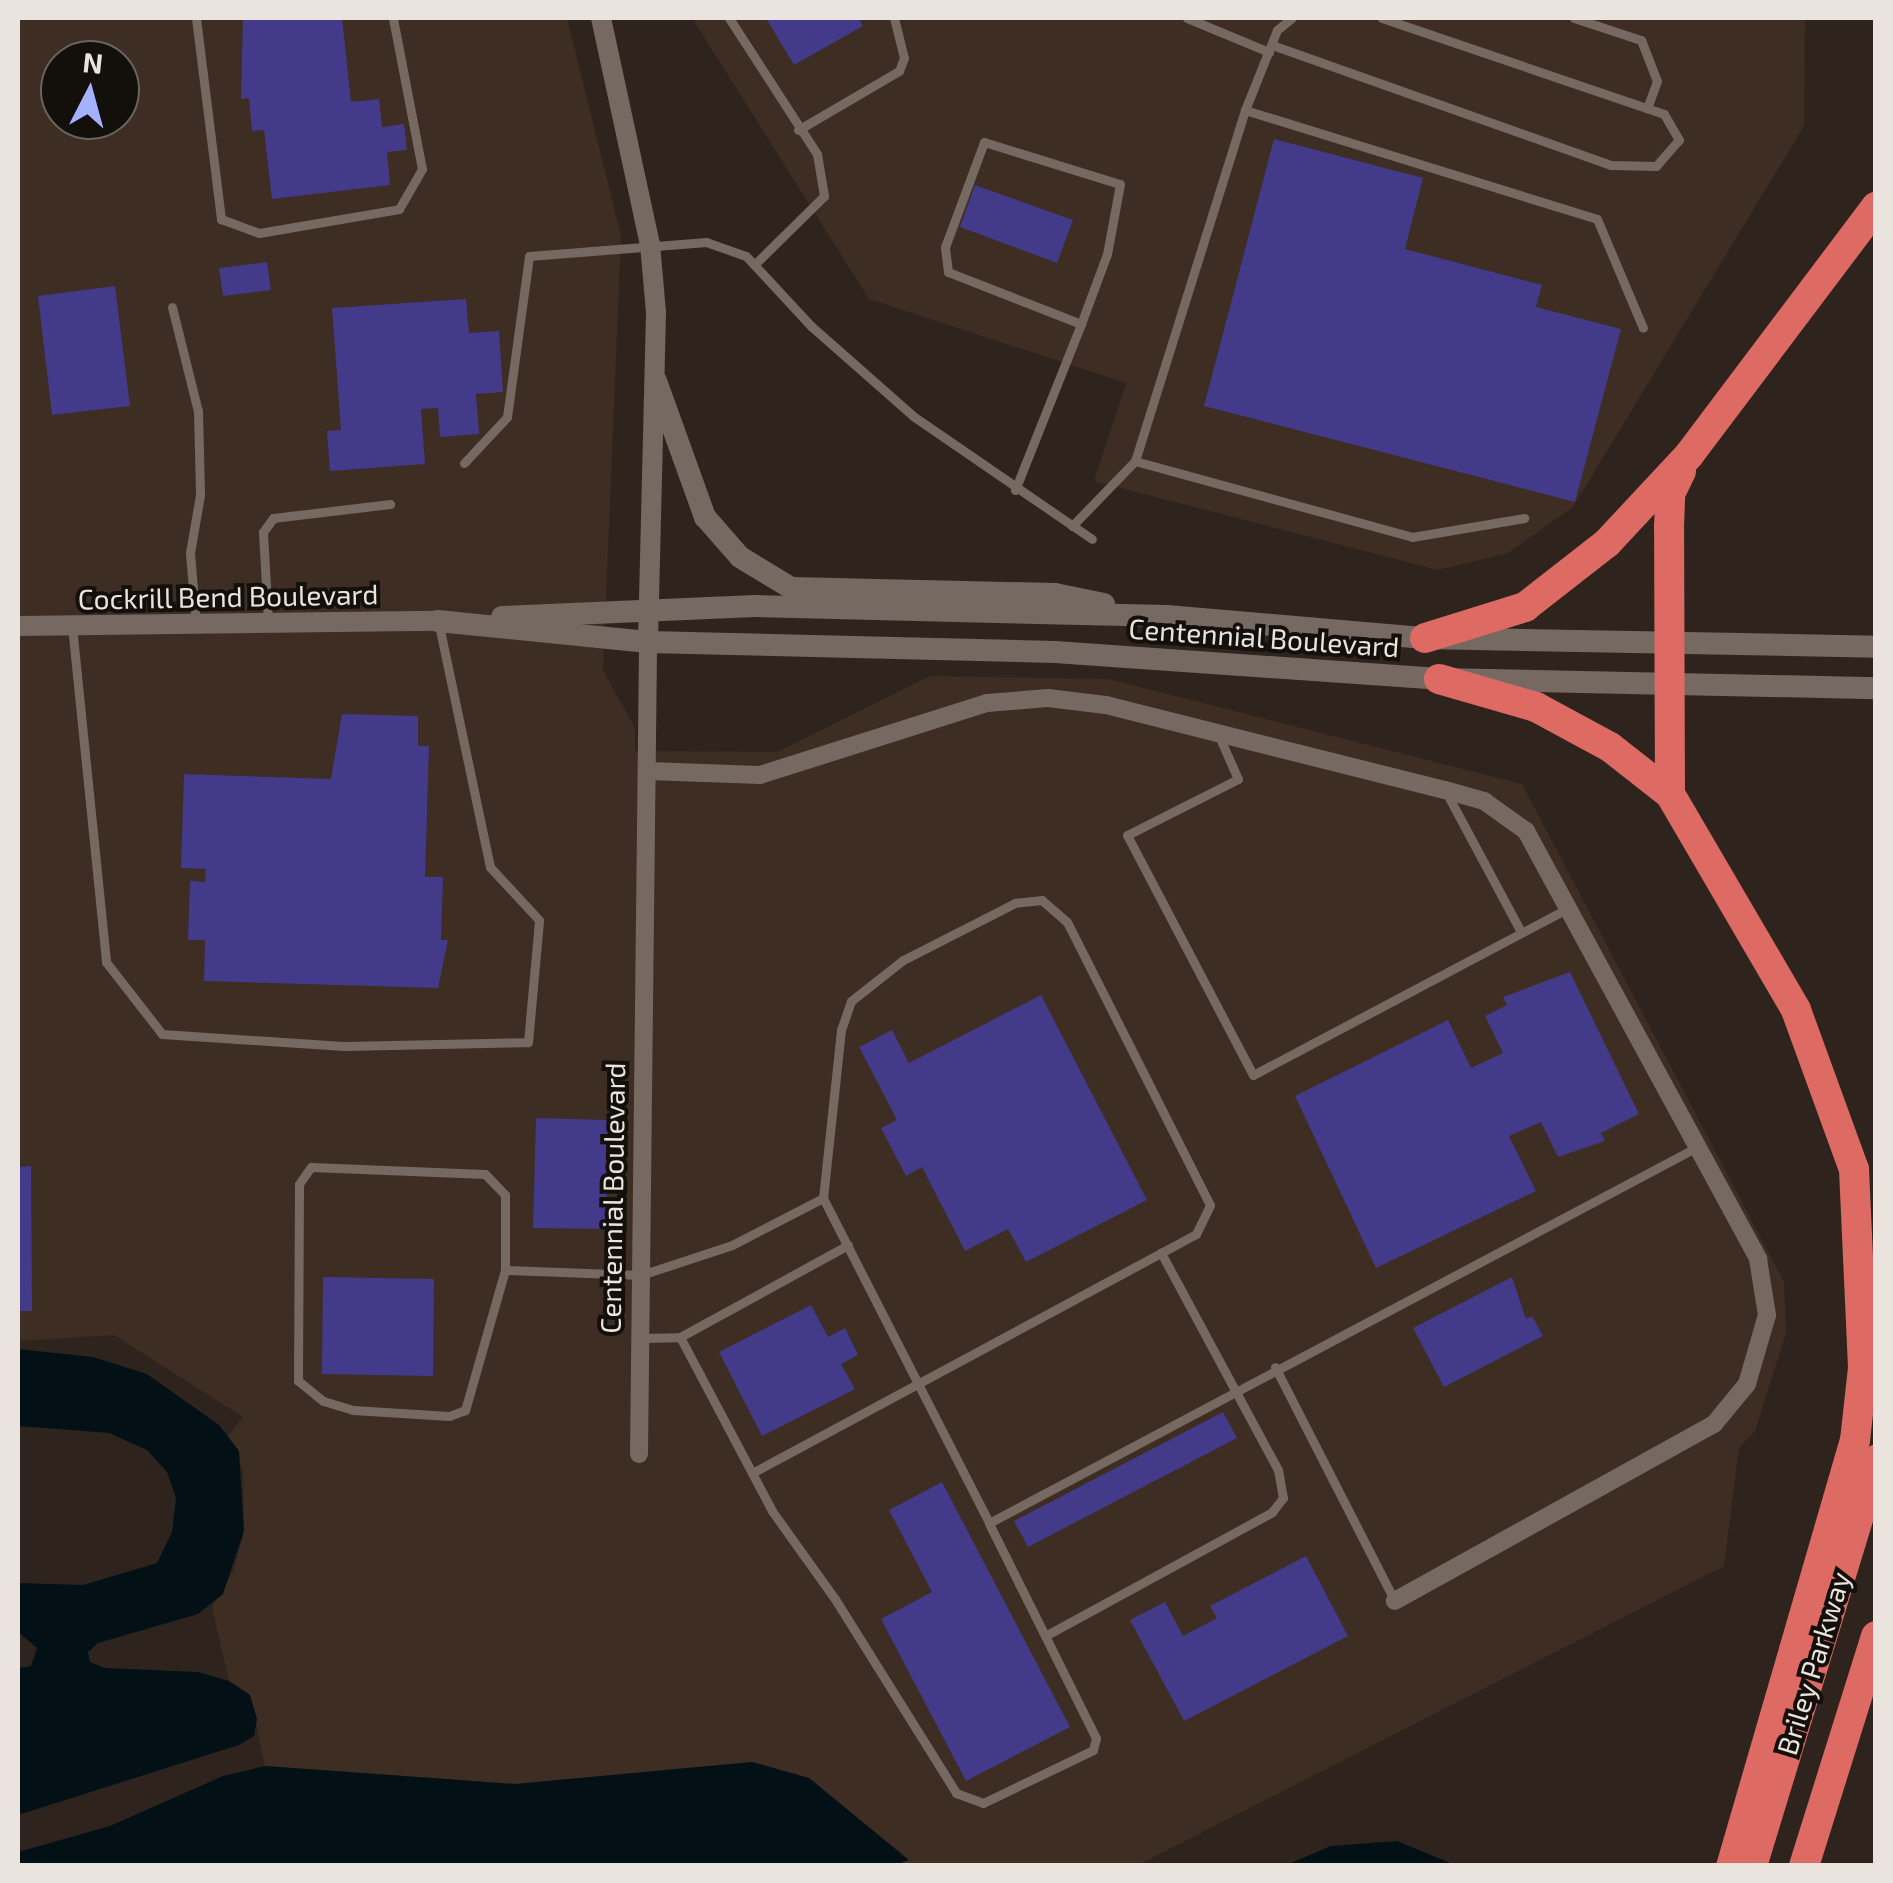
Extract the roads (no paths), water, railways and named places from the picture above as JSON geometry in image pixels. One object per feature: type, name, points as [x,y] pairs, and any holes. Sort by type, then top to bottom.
[{"type":"highway","points":[[1425,638],[1525,607],[1572,576],[1689,455],[1876,207]]},
{"type":"highway","points":[[1670,794],[1670,494],[1689,455]]},
{"type":"highway","points":[[1440,680],[1536,708],[1610,746],[1670,794],[1796,1010],[1854,1169],[1862,1259],[1855,1440],[1731,1866]]},
{"type":"highway","name":"Briley Parkway","points":[[1752,1866],[1876,1460]]},
{"type":"highway","name":"Briley Parkway","points":[[1804,1866],[1876,1636]]},
{"type":"highway","points":[[1826,1795],[1876,1697]]},
{"type":"main road","points":[[656,381],[704,517],[740,557],[790,588],[1055,594],[1167,616]]},
{"type":"main road","name":"Centennial Boulevard","points":[[438,621],[649,606],[1167,616],[1425,638],[1876,647]]},
{"type":"main road","name":"Centennial Boulevard","points":[[438,621],[648,642],[1055,652],[1440,680],[1876,688]]},
{"type":"street","name":"Centennial Boulevard","points":[[600,18],[650,244],[656,381],[648,642],[639,1454]]},
{"type":"street","name":"Cockrill Bend Boulevard","points":[[18,626],[438,621]]},
{"type":"street","points":[[648,771],[760,774],[1016,699],[1106,705],[1484,801],[1526,831],[1758,1259],[1767,1315],[1747,1384],[1714,1424],[1395,1601]]},
{"type":"lane","points":[[196,18],[221,220],[259,233],[399,209],[422,169],[393,18]]},
{"type":"lane","points":[[729,18],[817,154],[824,196],[754,265]]},
{"type":"lane","points":[[798,130],[900,70],[904,58],[894,18]]},
{"type":"lane","points":[[1187,18],[1612,165],[1656,166],[1679,140],[1664,114],[1382,18]]},
{"type":"lane","points":[[1072,526],[1136,462],[1245,110],[1277,30],[1292,18]]},
{"type":"lane","points":[[1574,18],[1641,40],[1657,81],[1647,108]]},
{"type":"lane","points":[[1245,110],[1597,219],[1643,328]]},
{"type":"lane","points":[[1015,490],[1081,324],[1106,254],[1120,184],[984,142],[945,247],[948,272],[1081,324]]},
{"type":"lane","points":[[464,463],[507,417],[529,256],[650,244],[726,246],[754,265],[811,326],[913,416],[1015,490],[1092,539]]},
{"type":"lane","points":[[172,307],[198,411],[200,495],[190,554],[196,624]]},
{"type":"lane","points":[[1136,462],[1412,536],[1524,518]]},
{"type":"lane","points":[[268,623],[263,532],[273,518],[390,504]]},
{"type":"lane","points":[[72,626],[106,962],[162,1034],[344,1046],[528,1042],[538,920],[490,867],[438,621]]},
{"type":"lane","points":[[1218,733],[1238,780],[1127,835],[1253,1074],[1570,907]]},
{"type":"lane","points":[[1445,790],[1521,932]]},
{"type":"lane","points":[[680,1336],[752,1472],[956,1793],[968,1802],[983,1803],[1093,1750],[1096,1738],[1046,1636],[917,1386],[848,1245],[822,1198],[841,1030],[850,1001],[903,960],[1015,903],[1042,900],[1067,922],[1207,1188],[1209,1218],[1196,1234],[917,1386],[752,1472]]},
{"type":"lane","points":[[988,1522],[1234,1388],[1698,1147]]},
{"type":"lane","points":[[311,1167],[485,1174],[505,1195],[505,1270],[465,1410],[449,1416],[352,1410],[323,1401],[298,1380],[298,1184],[311,1167]]},
{"type":"lane","points":[[505,1270],[641,1275],[732,1245],[822,1198]]},
{"type":"lane","points":[[641,1338],[680,1336],[848,1245]]},
{"type":"lane","points":[[1046,1636],[1272,1512],[1283,1498],[1278,1470],[1161,1253]]},
{"type":"lane","points":[[1275,1367],[1395,1601]]}]
